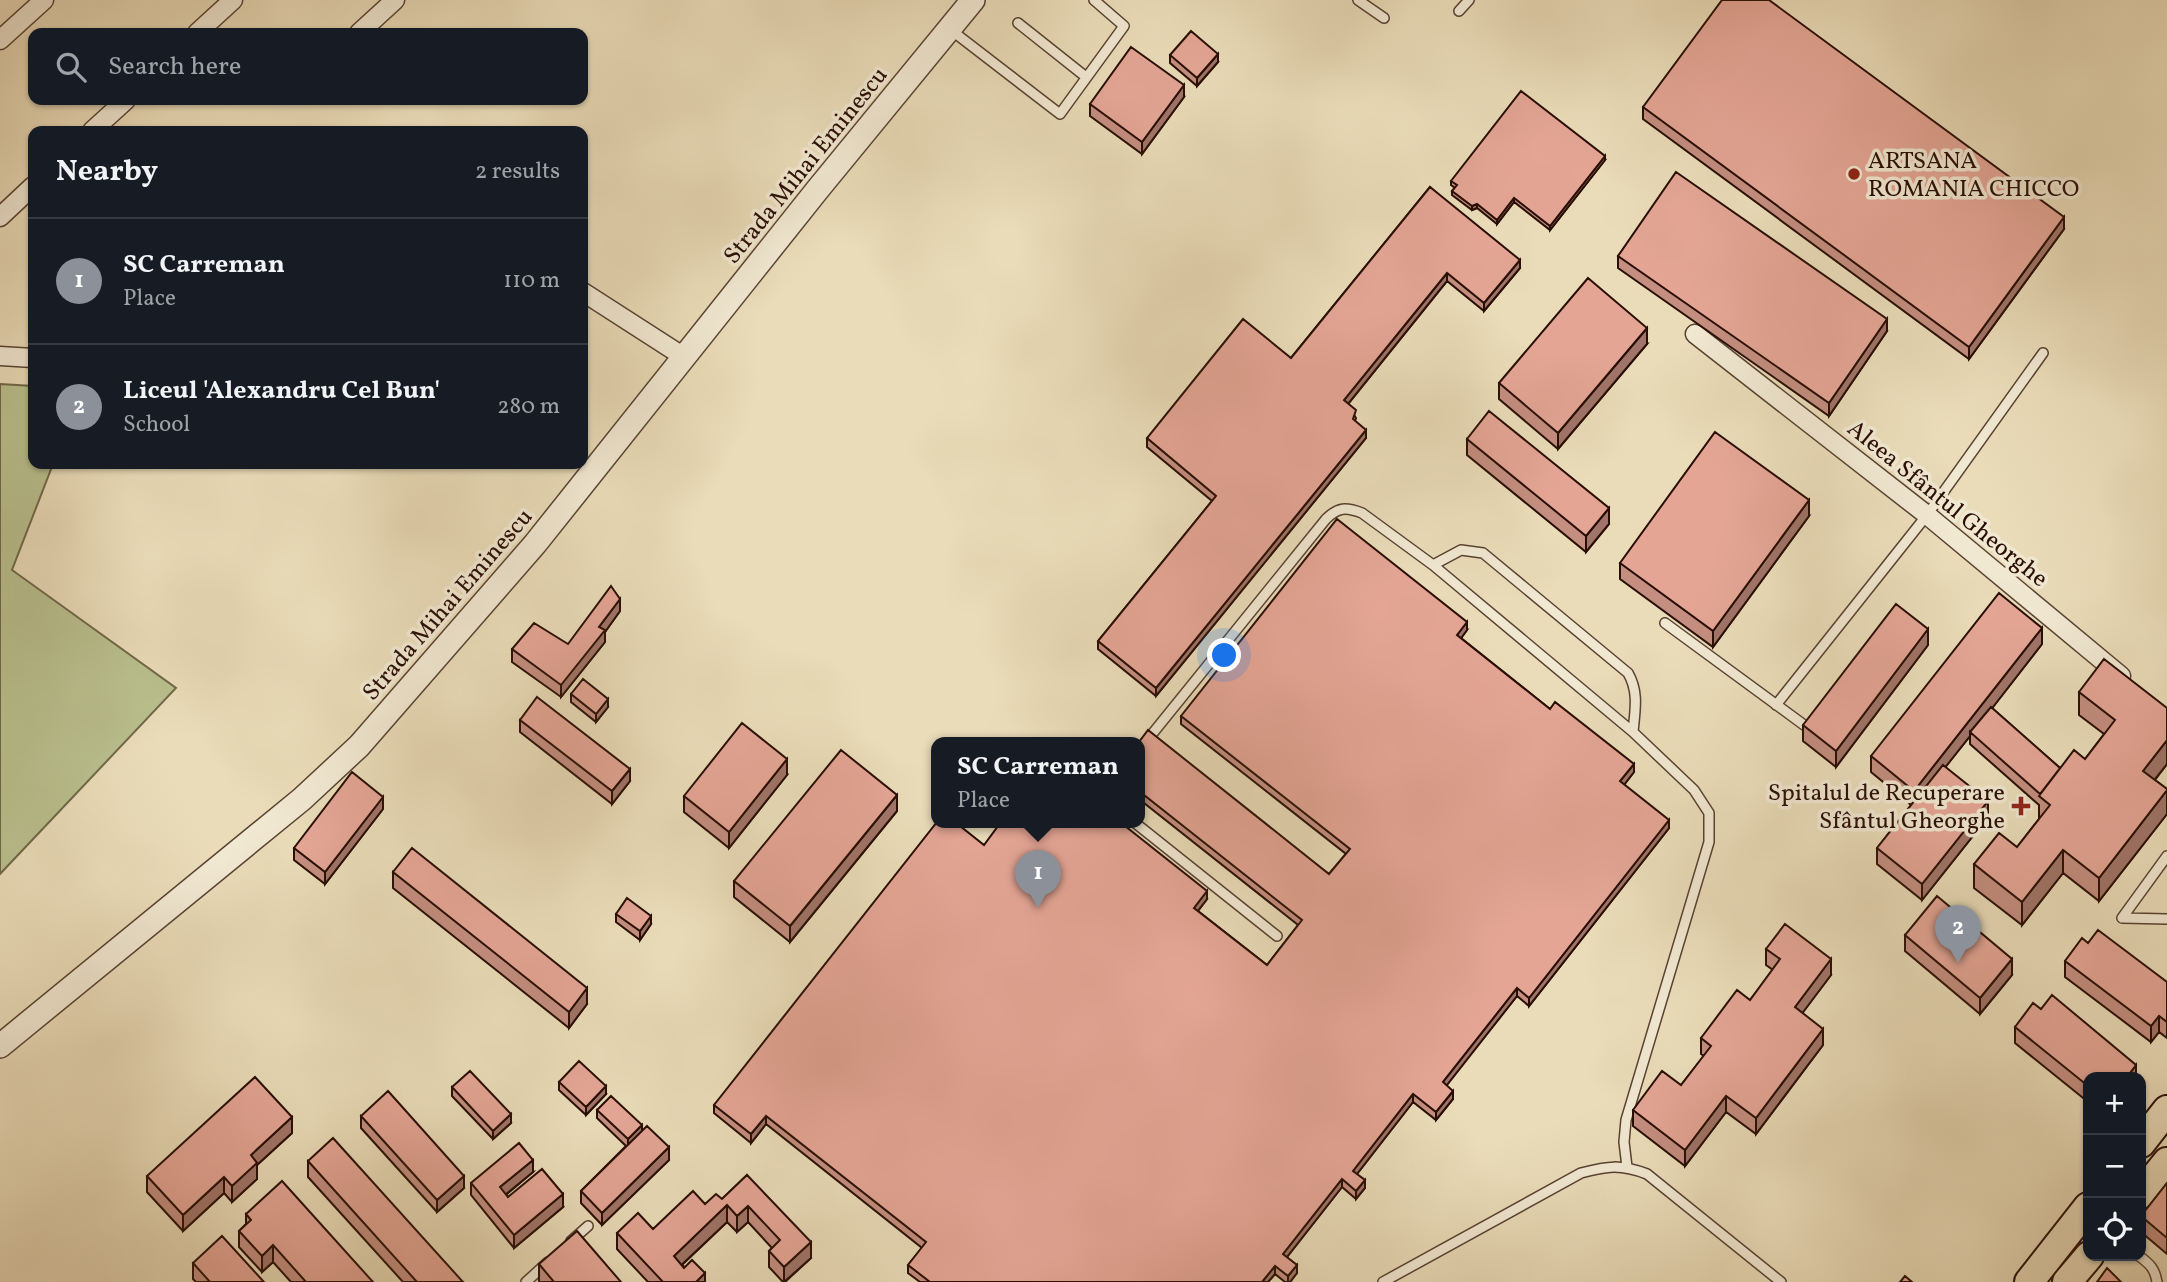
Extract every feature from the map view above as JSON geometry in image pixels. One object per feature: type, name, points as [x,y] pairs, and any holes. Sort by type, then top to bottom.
[{"type":"main road","points":[[2146,1137],[2167,1111]]},
{"type":"main road","points":[[2146,1188],[2167,1162]]},
{"type":"main road","points":[[2029,1282],[2083,1213]]},
{"type":"main road","points":[[2067,1282],[2085,1261]]},
{"type":"street","points":[[0,40],[44,0]]},
{"type":"street","points":[[202,28],[233,0]]},
{"type":"street","points":[[364,28],[395,0]]},
{"type":"street","name":"Strada Mihai Eminescu","points":[[0,1046],[310,792],[359,746],[535,544],[973,0]]},
{"type":"street","points":[[97,126],[121,105]]},
{"type":"street","points":[[0,218],[28,191]]},
{"type":"street","points":[[588,295],[684,357]]},
{"type":"street","name":"Aleea Sfântul Gheorghe","points":[[1695,334],[1927,515],[2136,688]]},
{"type":"street","points":[[0,356],[28,358]]},
{"type":"lane","points":[[949,29],[1059,114],[1124,26],[1094,0]]},
{"type":"lane","points":[[1357,0],[1384,18]]},
{"type":"lane","points":[[1459,11],[1468,0]]},
{"type":"lane","points":[[1018,23],[1086,77]]},
{"type":"lane","points":[[1776,705],[1927,515],[2043,353]]},
{"type":"lane","points":[[1145,742],[1335,510],[1350,509],[1362,513],[1433,565],[1633,732],[1694,790],[1709,813],[1709,842],[1626,1120],[1624,1142],[1627,1167]]},
{"type":"lane","points":[[1433,565],[1461,550],[1483,553],[1628,673],[1635,685],[1633,732]]},
{"type":"lane","points":[[1665,623],[1804,725]]},
{"type":"lane","points":[[1142,828],[1277,936]]},
{"type":"lane","points":[[2167,856],[2122,918],[2167,919]]},
{"type":"lane","points":[[1383,1282],[1581,1173],[1607,1166],[1627,1167],[1647,1174],[1781,1282]]},
{"type":"lane","points":[[568,1245],[588,1226]]},
{"type":"lane","points":[[526,1282],[557,1254]]},
{"type":"lane","points":[[2146,1261],[2155,1271],[2157,1282]]},
{"type":"green space","points":[[0,384],[28,386],[28,469],[51,469],[12,570],[176,688],[0,874]]},
{"type":"building","name":"ARTSANA ROMANIA CHICCO","points":[[1722,0],[1769,0],[2064,217],[1969,347],[1643,107]]},
{"type":"building","points":[[1191,31],[1218,54],[1197,78],[1170,55]]},
{"type":"building","points":[[1131,47],[1184,85],[1142,142],[1090,104]]},
{"type":"building","points":[[1521,91],[1605,156],[1550,226],[1514,198],[1497,220],[1477,204],[1472,206],[1452,191],[1457,185],[1451,181]]},
{"type":"building","points":[[1676,172],[1887,319],[1829,403],[1618,256]]},
{"type":"building","points":[[1430,187],[1520,260],[1484,303],[1447,273],[1344,400],[1356,410],[1353,419],[1366,430],[1156,688],[1098,641],[1216,496],[1147,438],[1243,319],[1291,358]]},
{"type":"building","points":[[1588,278],[1647,328],[1558,433],[1499,383]]},
{"type":"building","points":[[1489,411],[1609,508],[1586,536],[1467,439]]},
{"type":"building","points":[[1715,432],[1809,500],[1713,631],[1620,563]]},
{"type":"building","points":[[1337,519],[1467,622],[1457,635],[1550,709],[1555,702],[1634,764],[1620,781],[1669,820],[1529,998],[1517,988],[1443,1082],[1453,1091],[1436,1112],[1413,1094],[1353,1171],[1365,1180],[1356,1191],[1342,1179],[1283,1254],[1297,1265],[1288,1276],[1275,1266],[1262,1282],[930,1282],[908,1265],[926,1242],[766,1116],[751,1134],[714,1105],[932,828],[963,828],[984,845],[997,828],[1128,828],[1207,891],[1194,908],[1267,965],[1302,920],[1145,796],[1145,737],[1143,737],[1148,730],[1329,874],[1350,849],[1181,716]]},
{"type":"building","points":[[611,586],[620,599],[599,627],[605,630],[561,685],[512,649],[534,623],[568,644]]},
{"type":"building","points":[[1999,593],[2042,628],[1914,791],[1871,756]]},
{"type":"building","points":[[1896,604],[1928,629],[1836,751],[1803,725]]},
{"type":"building","points":[[2104,659],[2167,708],[2167,740],[2143,771],[2167,790],[2099,878],[2063,850],[2022,902],[1974,864],[1999,833],[2017,847],[2050,805],[2039,796],[2074,750],[2085,759],[2115,720],[2079,692]]},
{"type":"building","points":[[583,679],[608,699],[596,714],[571,694]]},
{"type":"building","points":[[537,697],[630,769],[612,791],[520,720]]},
{"type":"building","points":[[1991,707],[2060,768],[2040,794],[1970,732]]},
{"type":"building","points":[[742,723],[787,759],[729,832],[684,796]]},
{"type":"building","points":[[841,750],[897,795],[790,926],[734,881]]},
{"type":"building","points":[[1943,765],[1988,801],[1922,884],[1877,848]]},
{"type":"building","points":[[352,772],[383,797],[325,872],[294,848]]},
{"type":"building","points":[[412,848],[587,988],[569,1012],[393,872]]},
{"type":"building","points":[[1937,896],[2012,959],[1980,998],[1905,935]]},
{"type":"building","points":[[627,898],[651,916],[640,931],[616,914]]},
{"type":"building","points":[[1785,924],[1831,959],[1795,1007],[1823,1029],[1756,1118],[1726,1096],[1685,1150],[1633,1110],[1662,1071],[1681,1085],[1711,1046],[1701,1038],[1737,990],[1750,1000],[1780,959],[1766,949]]},
{"type":"building","points":[[2098,930],[2167,982],[2167,1022],[2159,1016],[2151,1026],[2065,961],[2082,938],[2088,943]]},
{"type":"building","points":[[2052,995],[2136,1065],[2131,1072],[2083,1072],[2083,1082],[2015,1027],[2033,1003],[2041,1009]]},
{"type":"building","points":[[579,1061],[606,1086],[586,1107],[559,1082]]},
{"type":"building","points":[[470,1071],[511,1114],[493,1131],[452,1087]]},
{"type":"building","points":[[255,1077],[292,1117],[251,1155],[257,1163],[232,1186],[224,1177],[183,1215],[147,1176]]},
{"type":"building","points":[[388,1091],[464,1176],[437,1200],[361,1116]]},
{"type":"building","points":[[611,1096],[642,1125],[628,1139],[597,1110]]},
{"type":"building","points":[[647,1126],[669,1147],[602,1213],[581,1191]]},
{"type":"building","points":[[333,1138],[463,1282],[417,1282],[308,1161]]},
{"type":"building","points":[[519,1143],[533,1160],[500,1187],[508,1197],[542,1169],[563,1194],[514,1235],[471,1183]]},
{"type":"building","points":[[747,1175],[811,1242],[784,1267],[769,1251],[780,1240],[748,1206],[737,1216],[727,1205],[674,1256],[684,1268],[692,1260],[705,1273],[696,1282],[663,1282],[617,1233],[638,1213],[653,1229],[693,1191],[705,1204],[716,1194],[722,1199]]},
{"type":"building","points":[[282,1181],[373,1282],[306,1282],[273,1245],[262,1256],[239,1231],[251,1220],[246,1214]]},
{"type":"building","points":[[2167,1183],[2167,1238],[2146,1220],[2146,1210]]},
{"type":"building","points":[[577,1231],[621,1282],[554,1282],[539,1264]]},
{"type":"building","points":[[222,1236],[264,1282],[210,1282],[193,1263]]},
{"type":"building","points":[[2107,1268],[2121,1282],[2097,1282]]},
{"type":"building","points":[[1905,1276],[1912,1282],[1900,1282]]},
{"type":"place","name":"ARTSANA ROMANIA CHICCO","points":[[1854,174]]},
{"type":"place","name":"Spitalul de Recuperare Sfântul Gheorghe","points":[[2021,806]]},
{"type":"place","name":"SC Carreman","points":[[1038,908]]},
{"type":"place","name":"Liceul 'Alexandru Cel Bun'","points":[[1958,963]]}]
